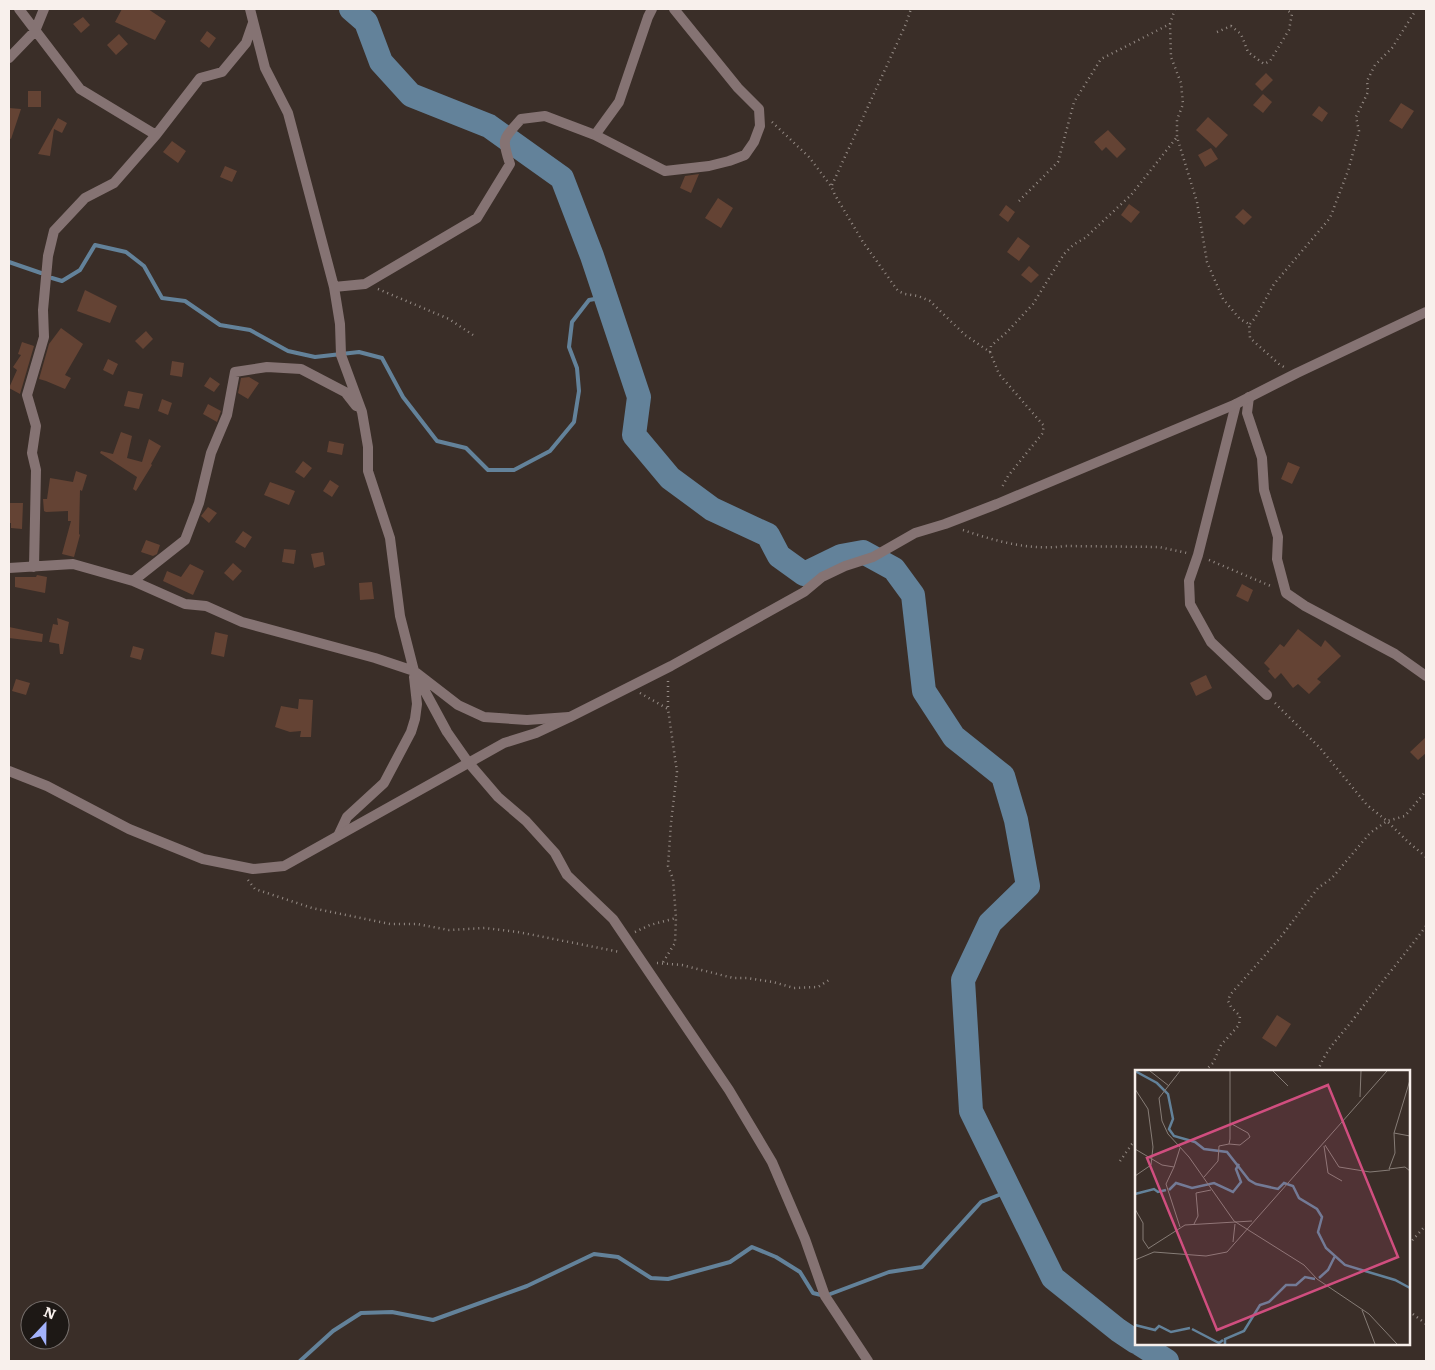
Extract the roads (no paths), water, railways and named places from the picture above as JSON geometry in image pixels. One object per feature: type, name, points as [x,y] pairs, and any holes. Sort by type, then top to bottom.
[{"type":"street","points":[[19,9],[80,89],[156,135]]},
{"type":"street","points":[[9,58],[34,31],[44,9]]},
{"type":"street","points":[[250,9],[265,68],[288,113],[334,287],[340,324],[341,355],[362,412],[368,447],[368,471],[390,538],[400,616],[414,671],[417,704],[411,732],[384,783],[347,817],[339,834]]},
{"type":"street","points":[[595,135],[619,102],[652,9]]},
{"type":"street","points":[[334,287],[365,284],[477,218],[510,164],[504,144],[506,138],[521,119],[545,116],[595,135],[665,171],[730,162],[745,155],[754,142],[760,126],[758,109],[732,81],[674,9]]},
{"type":"street","points":[[34,567],[36,470],[32,453],[36,426],[27,395],[44,338],[48,256],[54,231],[85,198],[114,183],[156,135],[200,78],[222,72],[246,43],[253,22]]},
{"type":"street","points":[[9,771],[46,786],[129,829],[203,859],[253,869],[284,866],[504,743],[536,733],[670,666],[804,592],[822,577],[845,566],[873,557],[915,533],[945,524],[997,504],[1236,404],[1426,312]]},
{"type":"street","points":[[133,581],[185,540],[199,503],[211,453],[227,415],[235,372],[267,366],[302,369],[345,392],[362,412]]},
{"type":"street","points":[[1249,397],[1247,413],[1262,458],[1264,490],[1278,537],[1278,559],[1286,593],[1394,654],[1426,676]]},
{"type":"street","points":[[1236,404],[1198,555],[1189,581],[1190,604],[1211,642],[1267,695]]},
{"type":"street","points":[[9,568],[73,564],[133,581],[185,604],[206,606],[242,622],[375,658],[414,671],[458,705],[484,717],[527,720],[570,717]]},
{"type":"street","points":[[414,671],[447,732],[468,762],[498,797],[526,821],[555,853],[567,875],[613,919],[729,1090],[772,1162],[806,1239],[825,1296],[868,1361]]},
{"type":"waterway","points":[[351,9],[366,22],[381,62],[411,95],[489,126],[562,178],[592,256],[639,397],[634,435],[670,478],[712,509],[768,535],[779,556],[804,574],[841,556],[863,552],[894,569],[913,595],[924,691],[954,737],[1003,776],[1016,820],[1028,886],[990,923],[963,980],[971,1111],[1053,1278],[1135,1341]]},
{"type":"waterway","points":[[52,278],[62,281],[80,270],[95,245],[126,252],[144,266],[162,298],[185,301],[220,325],[250,330],[288,351],[315,357],[359,352],[382,358],[403,397],[437,441],[466,448],[488,470],[514,470],[550,451],[574,422],[579,391],[577,368],[569,347],[572,322],[589,300],[606,297]]},
{"type":"waterway","points":[[9,262],[41,273]]},
{"type":"waterway","points":[[300,1361],[333,1331],[361,1313],[392,1312],[433,1320],[527,1286],[594,1254],[618,1257],[651,1278],[668,1279],[730,1262],[752,1247],[776,1257],[800,1272],[813,1293],[825,1296],[889,1272],[922,1267],[981,1202],[1009,1191]]},
{"type":"waterway","points":[[1142,1345],[1167,1361]]}]
